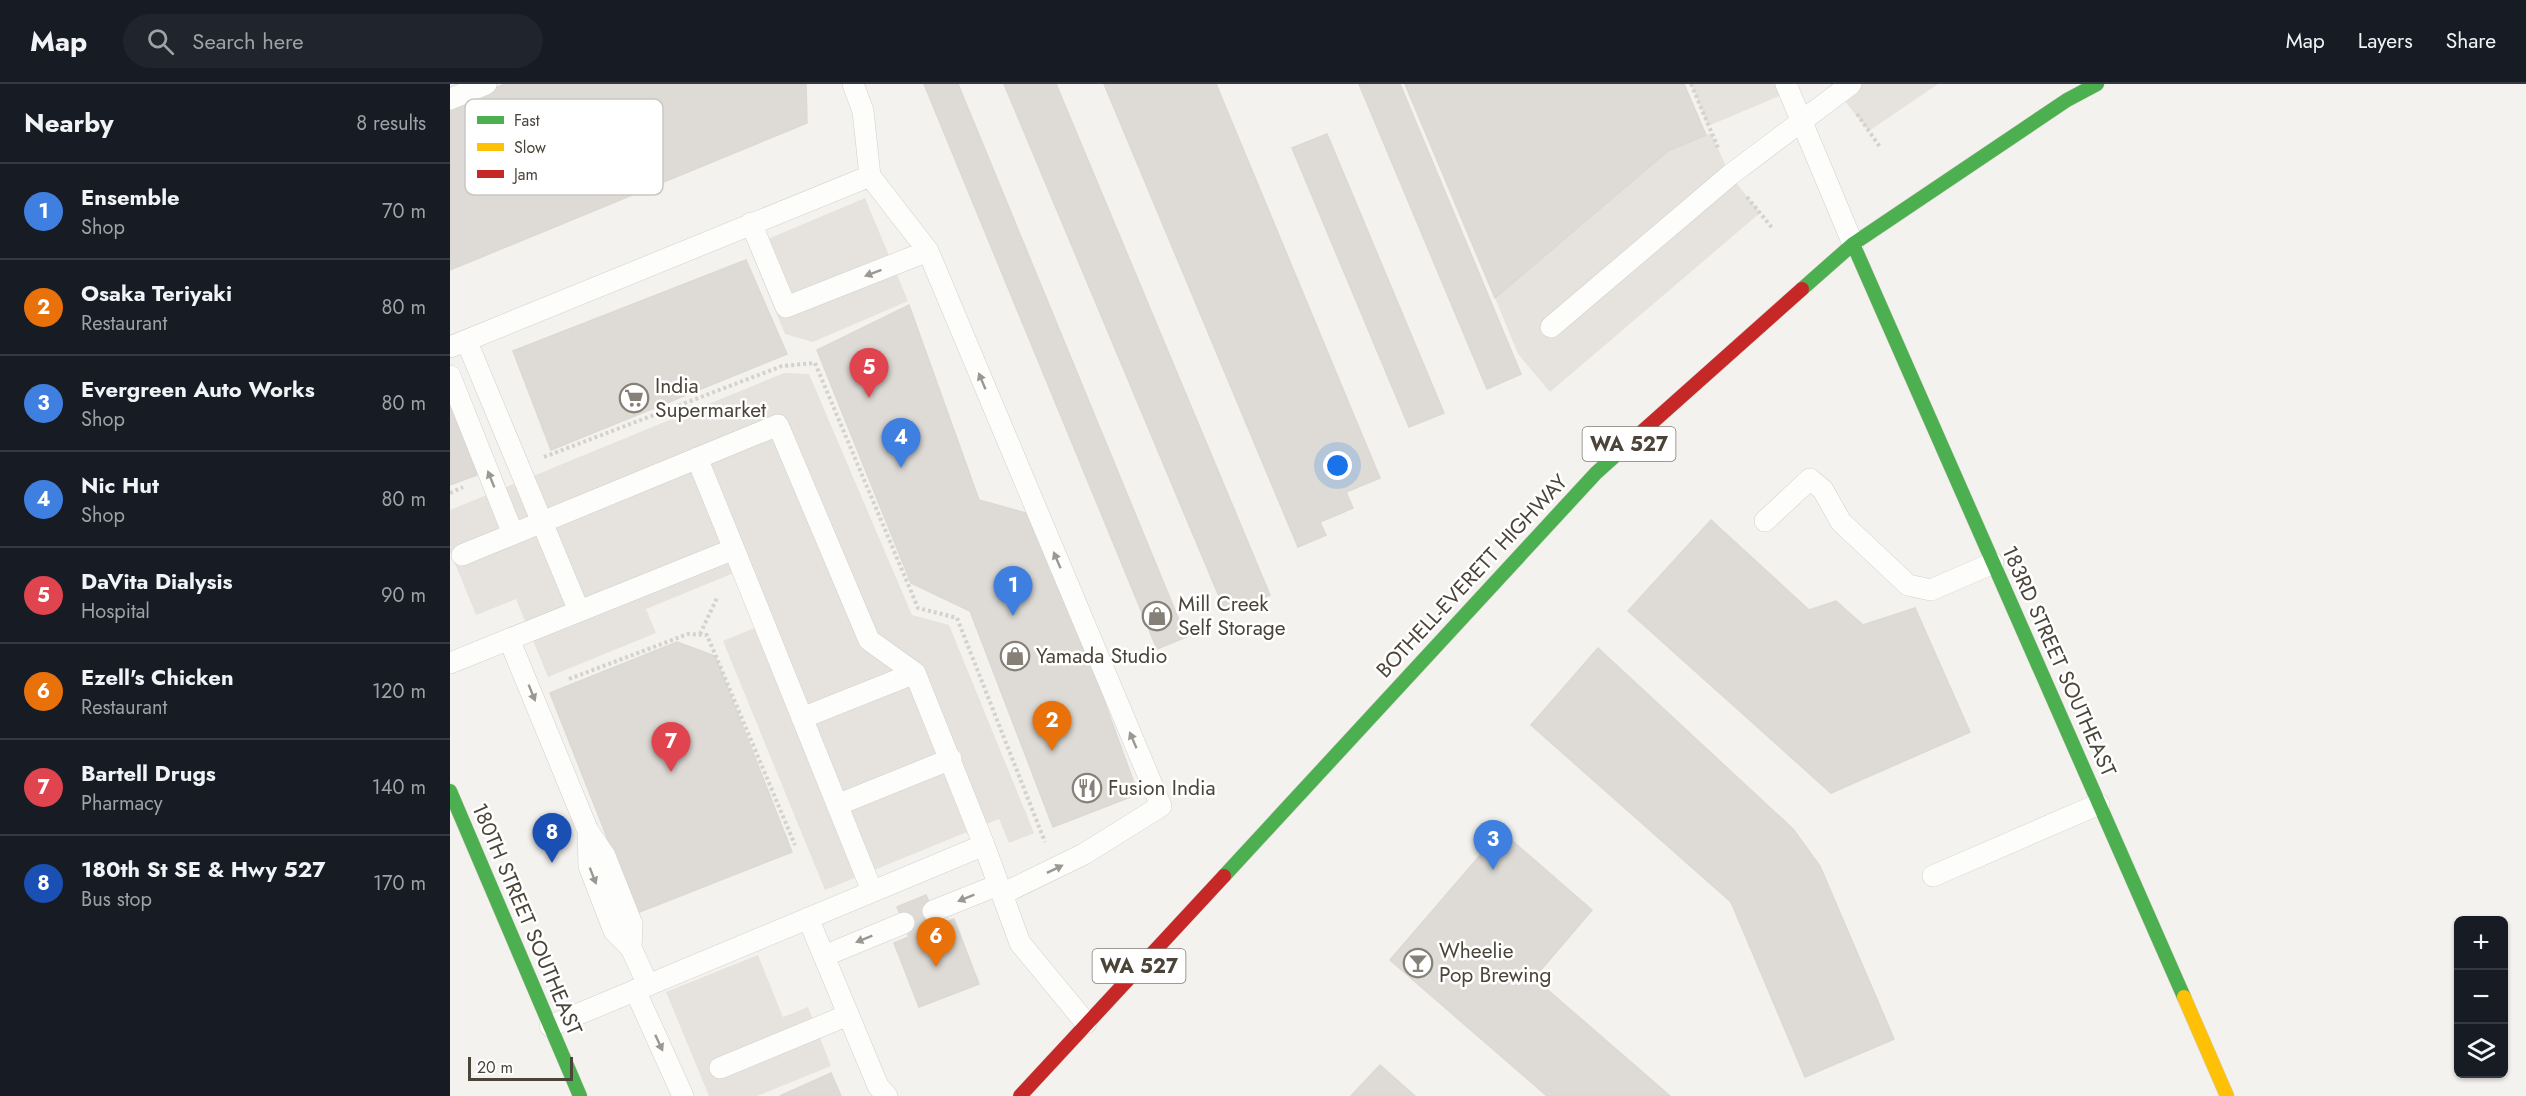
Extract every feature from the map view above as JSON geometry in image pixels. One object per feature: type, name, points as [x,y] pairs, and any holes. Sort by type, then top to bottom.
[{"type":"main road","name":"BOTHELL-EVERETT HIGHWAY","points":[[1020,1096],[1596,473],[1853,244],[2067,100],[2097,84]]},
{"type":"main road","name":"183RD STREET SOUTHEAST","points":[[1853,244],[2227,1096]]},
{"type":"main road","name":"180TH STREET SOUTHEAST","points":[[450,791],[580,1096]]},
{"type":"lane","points":[[450,99],[486,84]]},
{"type":"lane","points":[[853,84],[863,111],[870,176],[928,251],[1161,806],[1084,854],[1000,890],[933,911]]},
{"type":"lane","points":[[1786,84],[1853,244]]},
{"type":"lane","points":[[1551,327],[1730,175],[1851,84]]},
{"type":"lane","points":[[579,611],[544,522],[459,344],[870,176]]},
{"type":"lane","points":[[751,223],[786,307],[928,251]]},
{"type":"lane","points":[[450,376],[513,534]]},
{"type":"lane","points":[[462,555],[778,424],[869,640],[915,673],[951,759],[1020,943],[1086,1023]]},
{"type":"lane","points":[[697,458],[872,891]]},
{"type":"lane","points":[[1765,521],[1810,479],[1823,490],[1841,522],[1908,585],[1931,590],[1993,563]]},
{"type":"lane","points":[[450,663],[734,549]]},
{"type":"lane","points":[[509,639],[588,831],[589,866],[614,931],[631,948],[641,988],[683,1096]]},
{"type":"lane","points":[[802,718],[915,673]]},
{"type":"lane","points":[[837,805],[951,759]]},
{"type":"lane","points":[[1933,876],[2099,804]]},
{"type":"lane","points":[[550,1026],[984,845]]},
{"type":"lane","points":[[808,918],[880,1093]]},
{"type":"lane","points":[[824,956],[904,923]]},
{"type":"lane","points":[[720,1068],[848,1015]]},
{"type":"path","points":[[542,458],[782,366],[815,363],[918,608],[957,618],[1049,851]]},
{"type":"path","points":[[700,634],[717,598]]},
{"type":"path","points":[[569,679],[688,634],[707,635],[795,845]]},
{"type":"shaded area","points":[[1691,84],[1786,84],[1789,92],[1708,126]]},
{"type":"shaded area","points":[[1831,84],[1938,84],[1869,131]]},
{"type":"shaded area","points":[[1711,133],[1730,175],[1760,213],[1550,392],[1518,354],[1495,298],[1668,151]]},
{"type":"shaded area","points":[[865,198],[908,301],[813,342],[785,334],[749,247]]},
{"type":"shaded area","points":[[784,373],[809,374],[912,615],[949,625],[1034,833],[1009,843],[999,819],[825,890],[723,641],[757,627],[734,573],[646,609],[656,633],[548,677],[516,599],[476,615],[450,551],[450,510]]},
{"type":"shaded area","points":[[758,955],[783,1017],[808,1007],[831,1066],[757,1096],[709,1096],[666,992]]},
{"type":"building","points":[[505,84],[806,84],[807,123],[663,182],[663,99],[469,99]]},
{"type":"building","points":[[924,84],[958,84],[1186,637],[1157,649]]},
{"type":"building","points":[[1004,84],[1056,84],[1270,595],[1226,613]]},
{"type":"building","points":[[1104,84],[1216,84],[1380,478],[1346,492],[1353,508],[1320,522],[1326,535],[1298,547]]},
{"type":"building","points":[[1359,84],[1400,84],[1521,374],[1487,389]]},
{"type":"building","points":[[1405,84],[1684,84],[1706,135],[1668,151],[1495,298]]},
{"type":"building","points":[[465,101],[465,195],[632,195],[450,270],[450,107]]},
{"type":"building","points":[[1327,134],[1444,413],[1409,427],[1292,148]]},
{"type":"building","points":[[746,260],[787,354],[551,450],[513,351]]},
{"type":"building","points":[[909,305],[979,500],[1037,516],[1138,794],[1053,827],[970,611],[911,583],[817,350]]},
{"type":"building","points":[[450,396],[485,472],[450,485]]},
{"type":"building","points":[[1711,520],[1809,610],[1836,601],[1863,625],[1915,608],[1970,732],[1831,793],[1628,611]]},
{"type":"building","points":[[677,642],[715,656],[792,852],[637,913],[550,693]]},
{"type":"building","points":[[1598,648],[1793,829],[1820,866],[1894,1039],[1805,1077],[1731,902],[1531,725]]},
{"type":"building","points":[[1501,831],[1592,910],[1534,978],[1670,1096],[1547,1096],[1390,960]]},
{"type":"building","points":[[926,895],[939,925],[954,919],[979,984],[919,1007],[894,943],[909,937],[897,907]]},
{"type":"building","points":[[1380,1065],[1415,1096],[1351,1096]]},
{"type":"building","points":[[831,1073],[841,1096],[780,1096]]},
{"type":"traffic: fast","points":[[1802,289],[1853,244],[2067,100],[2097,84]]},
{"type":"traffic: fast","points":[[1853,244],[2184,997]]},
{"type":"traffic: fast","points":[[1224,876],[1596,473],[1636,437]]},
{"type":"traffic: fast","points":[[450,791],[580,1096]]},
{"type":"traffic: slow","points":[[2184,997],[2227,1096]]},
{"type":"traffic: jam","points":[[1636,437],[1802,289]]},
{"type":"traffic: jam","points":[[1020,1096],[1224,876]]},
{"type":"place","name":"India Supermarket","points":[[634,398]]},
{"type":"place","name":"DaVita Dialysis","points":[[869,398]]},
{"type":"place","name":"Nic Hut","points":[[901,468]]},
{"type":"place","name":"Ensemble","points":[[1013,616]]},
{"type":"place","name":"Mill Creek Self Storage","points":[[1157,616]]},
{"type":"place","name":"Yamada Studio","points":[[1015,656]]},
{"type":"place","name":"Osaka Teriyaki","points":[[1052,751]]},
{"type":"place","name":"Bartell Drugs","points":[[671,772]]},
{"type":"place","name":"Fusion India","points":[[1087,788]]},
{"type":"place","name":"180th St SE & Hwy 527","points":[[552,863]]},
{"type":"place","name":"Evergreen Auto Works","points":[[1493,870]]},
{"type":"place","name":"Wheelie Pop Brewing","points":[[1418,963]]},
{"type":"place","name":"Ezell's Chicken","points":[[936,967]]}]
